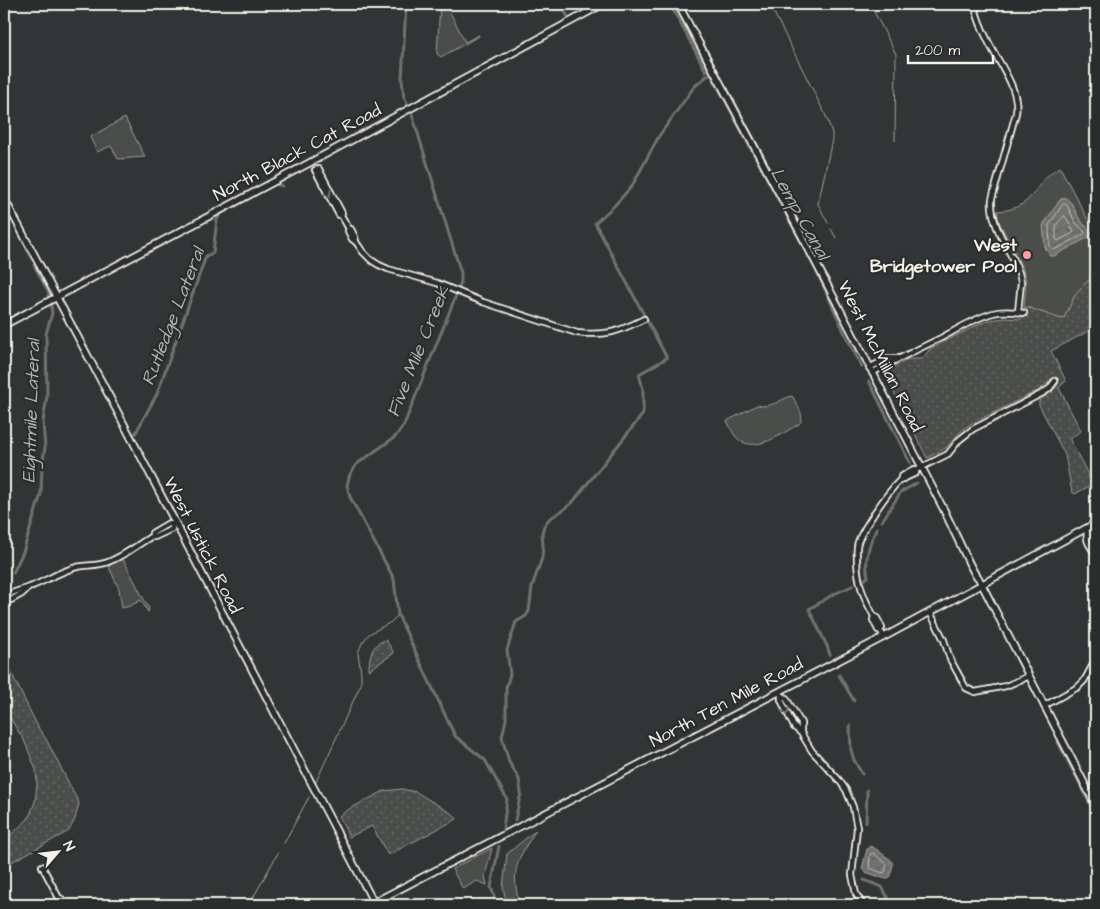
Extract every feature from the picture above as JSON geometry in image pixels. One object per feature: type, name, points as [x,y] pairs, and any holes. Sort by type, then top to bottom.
[{"type":"main road","name":"North Black Cat Road","points":[[4,325],[604,4]]},
{"type":"main road","name":"West McMillan Road","points":[[678,4],[804,240],[871,370],[918,469],[944,510],[969,563],[1096,806]]},
{"type":"main road","name":"West Ustick Road","points":[[4,198],[372,904]]},
{"type":"main road","name":"North Ten Mile Road","points":[[372,904],[780,693],[1086,531],[1096,523]]},
{"type":"street","points":[[974,4],[987,39],[1013,88],[1016,99],[1016,113],[992,199],[992,205],[996,228],[1019,273],[1021,282],[1018,312]]},
{"type":"street","points":[[313,161],[317,169],[319,168],[342,213],[352,239],[363,252],[379,265],[422,278],[483,302],[577,333],[610,333],[644,319]]},
{"type":"street","points":[[871,370],[917,350],[981,317],[1005,311],[1024,313]]},
{"type":"street","points":[[884,637],[877,618],[865,599],[857,573],[856,553],[864,529],[892,488],[908,471],[918,469],[948,454],[965,434],[1041,394],[1056,381]]},
{"type":"street","points":[[9,598],[22,594],[29,587],[75,568],[110,561],[152,536],[152,533],[158,529],[169,523],[174,524]]},
{"type":"street","points":[[1086,531],[1096,544]]},
{"type":"street","points":[[1086,531],[1090,546],[1096,554]]},
{"type":"street","points":[[930,612],[944,640],[950,659],[966,688],[975,692],[1006,686],[1029,676]]},
{"type":"street","points":[[1044,706],[1078,687],[1084,681],[1096,659]]},
{"type":"street","points":[[780,693],[786,698],[801,724],[801,733],[812,751],[839,780],[846,790],[853,807],[857,828],[852,875],[856,894],[863,905]]},
{"type":"street","points":[[42,866],[59,898],[65,905]]},
{"type":"street","points":[[59,898],[58,901],[61,905]]},
{"type":"shaded area","points":[[440,4],[446,4],[465,42],[479,35],[441,57],[437,54]]},
{"type":"shaded area","points":[[125,118],[145,157],[118,159],[111,146],[97,152],[90,137]]},
{"type":"shaded area","points":[[1060,167],[1087,218],[1096,226],[1096,273],[1076,293],[1064,318],[1061,319],[1027,307],[1024,309],[1026,280],[1022,267],[999,222],[997,211],[1020,205],[1033,194],[1051,173]]},
{"type":"shaded area","points":[[1096,273],[1096,327],[1051,351],[1066,381],[1059,388],[1081,431],[1070,438],[1070,440],[1093,484],[1075,494],[1072,492],[1065,455],[1039,405],[1039,401],[1059,383],[1052,378],[1041,389],[969,425],[946,448],[927,458],[886,377],[888,370],[908,359],[922,359],[930,349],[979,324],[1005,318],[1021,319],[1024,309],[1027,307],[1063,319],[1076,293]]},
{"type":"shaded area","points":[[791,396],[802,418],[799,424],[768,441],[752,444],[744,443],[732,432],[727,421],[757,405],[770,405]]},
{"type":"shaded area","points":[[123,559],[149,609],[148,612],[141,600],[122,608],[119,589],[109,567],[110,564]]},
{"type":"shaded area","points":[[386,640],[394,653],[369,670],[370,656],[374,648]]},
{"type":"shaded area","points":[[4,654],[39,729],[79,803],[75,819],[69,831],[4,866],[4,841],[28,819],[35,802],[37,784],[36,770],[24,740],[4,709]]},
{"type":"shaded area","points":[[402,789],[416,792],[454,815],[457,819],[388,855],[372,826],[349,837],[339,816],[384,791]]},
{"type":"shaded area","points":[[536,830],[524,849],[517,866],[516,883],[520,905],[507,905],[503,887],[507,854]]},
{"type":"shaded area","points":[[492,848],[485,876],[487,885],[477,881],[463,889],[452,869]]},
{"type":"water","points":[[1064,197],[1070,202],[1081,221],[1092,233],[1089,237],[1054,256],[1050,256],[1045,247],[1043,225]]},
{"type":"water","points":[[870,846],[891,860],[893,864],[890,877],[886,879],[865,872],[862,869],[867,849]]},
{"type":"waterway","name":"Five Mile Creek","points":[[406,4],[402,80],[404,97],[411,111],[461,273],[461,281],[404,425],[395,437],[357,464],[350,474],[347,485],[350,497],[394,579],[398,615],[455,736],[485,760],[507,799],[503,829]]},
{"type":"waterway","name":"Lemp Canal","points":[[561,4],[569,19]]},
{"type":"waterway","name":"Lemp Canal","points":[[670,4],[706,71]]},
{"type":"waterway","name":"Lemp Canal","points":[[673,4],[710,72]]},
{"type":"waterway","points":[[682,4],[722,77]]},
{"type":"waterway","points":[[871,6],[896,54],[895,141]]},
{"type":"waterway","points":[[773,11],[826,116],[832,133],[818,204],[828,223]]},
{"type":"waterway","points":[[515,820],[521,793],[519,779],[509,762],[502,737],[506,719],[506,688],[510,674],[507,650],[516,622],[526,616],[529,611],[532,587],[542,558],[542,533],[544,526],[549,519],[572,503],[643,414],[643,389],[639,374],[667,358],[595,223],[632,186],[659,136],[694,87],[708,75]]},
{"type":"waterway","name":"Lemp Canal","points":[[709,75],[712,76],[817,272],[862,367]]},
{"type":"waterway","points":[[719,76],[726,85]]},
{"type":"waterway","points":[[728,88],[806,235]]},
{"type":"waterway","name":"Rutledge Lateral","points":[[135,434],[157,394],[206,256],[213,253],[217,219],[222,213],[275,184],[282,186]]},
{"type":"waterway","points":[[831,229],[836,238]]},
{"type":"waterway","points":[[809,242],[827,276]]},
{"type":"waterway","name":"Eightmile Lateral","points":[[34,265],[49,293],[48,296]]},
{"type":"waterway","name":"Eightmile Lateral","points":[[13,573],[23,552],[41,494],[45,448],[43,422],[47,396],[46,334],[52,313],[51,306]]},
{"type":"waterway","name":"Lemp Canal","points":[[869,381],[910,463]]},
{"type":"waterway","points":[[882,521],[901,492],[917,483]]},
{"type":"waterway","points":[[864,580],[868,577],[868,552],[877,528]]},
{"type":"waterway","points":[[830,655],[809,609],[852,586]]},
{"type":"waterway","points":[[315,784],[361,684],[358,653],[362,643],[369,634],[391,622],[398,615]]},
{"type":"waterway","points":[[839,675],[854,701]]},
{"type":"waterway","points":[[850,725],[851,750],[862,774]]},
{"type":"waterway","name":"Lemp Canal","points":[[1058,742],[1073,771]]},
{"type":"waterway","name":"Lemp Canal","points":[[1075,774],[1096,816]]},
{"type":"waterway","points":[[866,822],[867,790]]},
{"type":"waterway","points":[[284,843],[309,797]]},
{"type":"waterway","points":[[497,905],[491,887],[499,846]]},
{"type":"waterway","points":[[249,905],[278,853]]},
{"type":"waterway","points":[[864,880],[882,887],[892,905]]},
{"type":"place","name":"West Bridgetower Pool","points":[[1027,255]]}]
